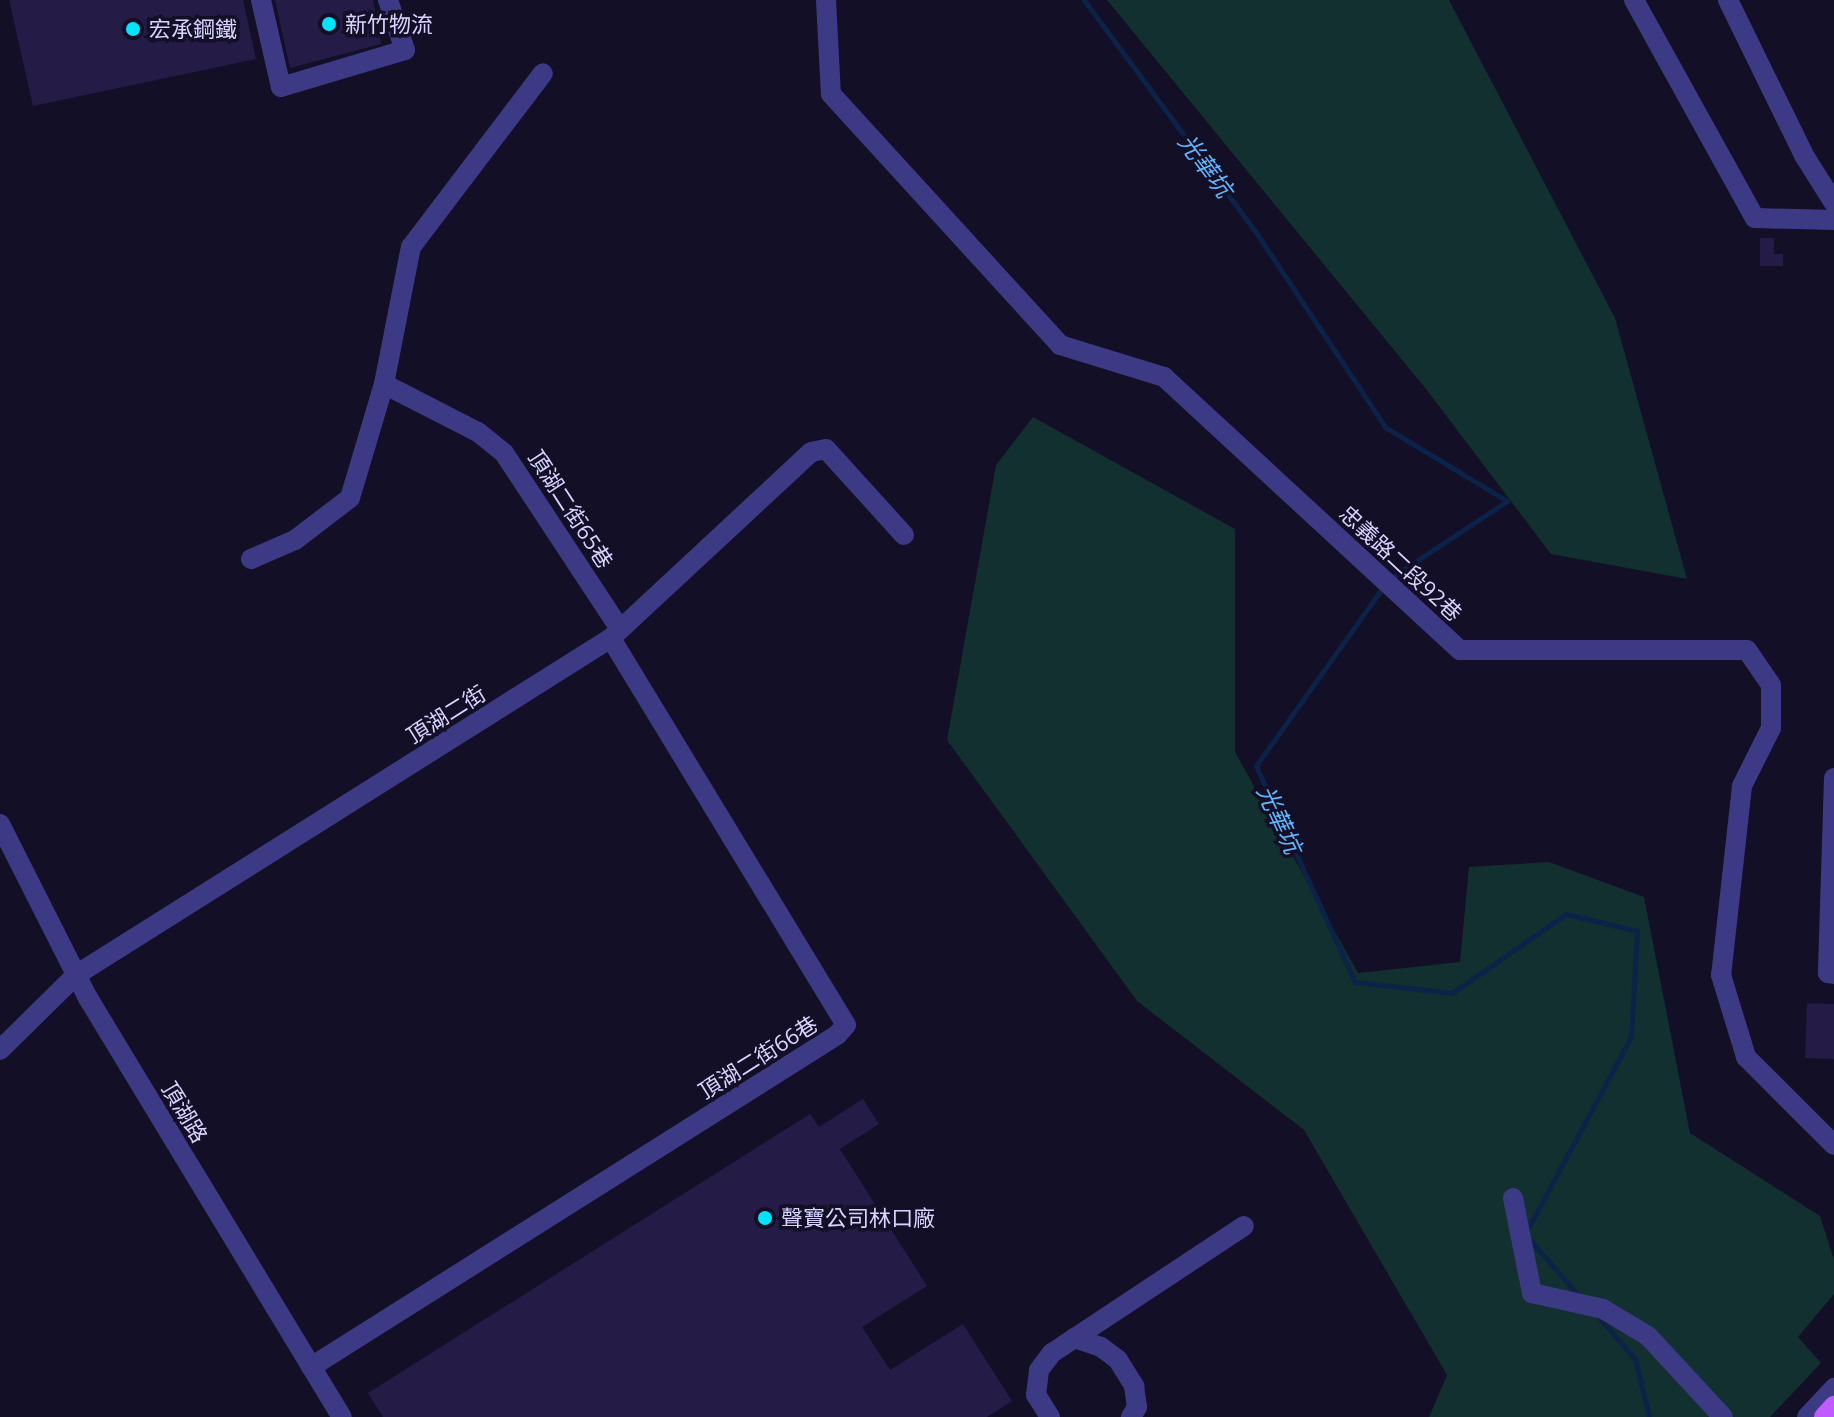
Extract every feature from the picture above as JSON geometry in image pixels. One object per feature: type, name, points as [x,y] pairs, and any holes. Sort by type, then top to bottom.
[{"type":"main road","points":[[1824,1417],[1834,1406]]},
{"type":"street","points":[[261,0],[281,87],[405,50],[388,0]]},
{"type":"street","name":"忠義路二段92巷","points":[[826,0],[831,94],[1060,345],[1164,377],[1460,650],[1747,650],[1771,685],[1771,728],[1742,786],[1721,975],[1746,1057],[1834,1145]]},
{"type":"street","points":[[1634,0],[1755,218],[1834,220]]},
{"type":"street","points":[[1728,0],[1805,157],[1834,203]]},
{"type":"street","points":[[251,559],[295,540],[350,498],[384,384],[411,247],[543,73]]},
{"type":"street","name":"頂湖二街65巷","points":[[384,384],[478,432],[504,453],[616,634]]},
{"type":"street","name":"頂湖二街","points":[[0,1050],[76,975],[616,634],[811,452],[826,449],[904,535]]},
{"type":"street","name":"頂湖二街66巷","points":[[311,1367],[837,1035],[846,1025],[616,634]]},
{"type":"street","points":[[1834,778],[1828,973],[1834,974]]},
{"type":"street","name":"頂湖路","points":[[0,824],[76,975],[342,1417]]},
{"type":"street","points":[[1513,1198],[1532,1293],[1603,1309],[1648,1336],[1723,1417]]},
{"type":"street","points":[[1050,1417],[1036,1395],[1039,1370],[1052,1353],[1244,1226]]},
{"type":"street","points":[[1074,1338],[1101,1347],[1118,1360],[1134,1386],[1137,1407],[1131,1417]]},
{"type":"street","points":[[1807,1417],[1834,1388]]},
{"type":"green space","points":[[1107,0],[1449,0],[1615,318],[1687,579],[1551,554],[1426,389]]},
{"type":"green space","points":[[1033,417],[1235,529],[1235,752],[1358,973],[1460,962],[1469,867],[1549,862],[1644,897],[1690,1133],[1820,1216],[1834,1260],[1834,1294],[1798,1337],[1821,1363],[1770,1417],[1429,1417],[1447,1375],[1304,1130],[1137,1001],[947,740],[996,465]]},
{"type":"building","name":"宏承鋼鐵","points":[[9,0],[243,0],[256,59],[33,106]]},
{"type":"building","name":"新竹物流","points":[[275,0],[373,0],[381,44],[290,68]]},
{"type":"building","points":[[1760,238],[1774,238],[1774,254],[1783,254],[1783,266],[1760,266]]},
{"type":"building","points":[[1807,1003],[1834,1004],[1834,1059],[1805,1058]]},
{"type":"building","name":"聲寶公司林口廠","points":[[863,1099],[879,1124],[840,1149],[927,1286],[862,1327],[890,1370],[963,1324],[1012,1401],[987,1417],[383,1417],[368,1393],[810,1114],[819,1127]]},
{"type":"waterway","name":"光華坑","points":[[1084,0],[1255,231],[1385,427],[1507,501],[1389,579]]},
{"type":"waterway","name":"光華坑","points":[[1383,587],[1256,766],[1355,982],[1452,993],[1566,914],[1637,931],[1631,1037],[1526,1232]]},
{"type":"waterway","name":"光華坑","points":[[1530,1240],[1581,1298]]},
{"type":"waterway","name":"光華坑","points":[[1596,1314],[1635,1359],[1649,1417]]},
{"type":"place","name":"新竹物流","points":[[329,24]]},
{"type":"place","name":"宏承鋼鐵","points":[[133,29]]},
{"type":"place","name":"聲寶公司林口廠","points":[[765,1218]]}]
